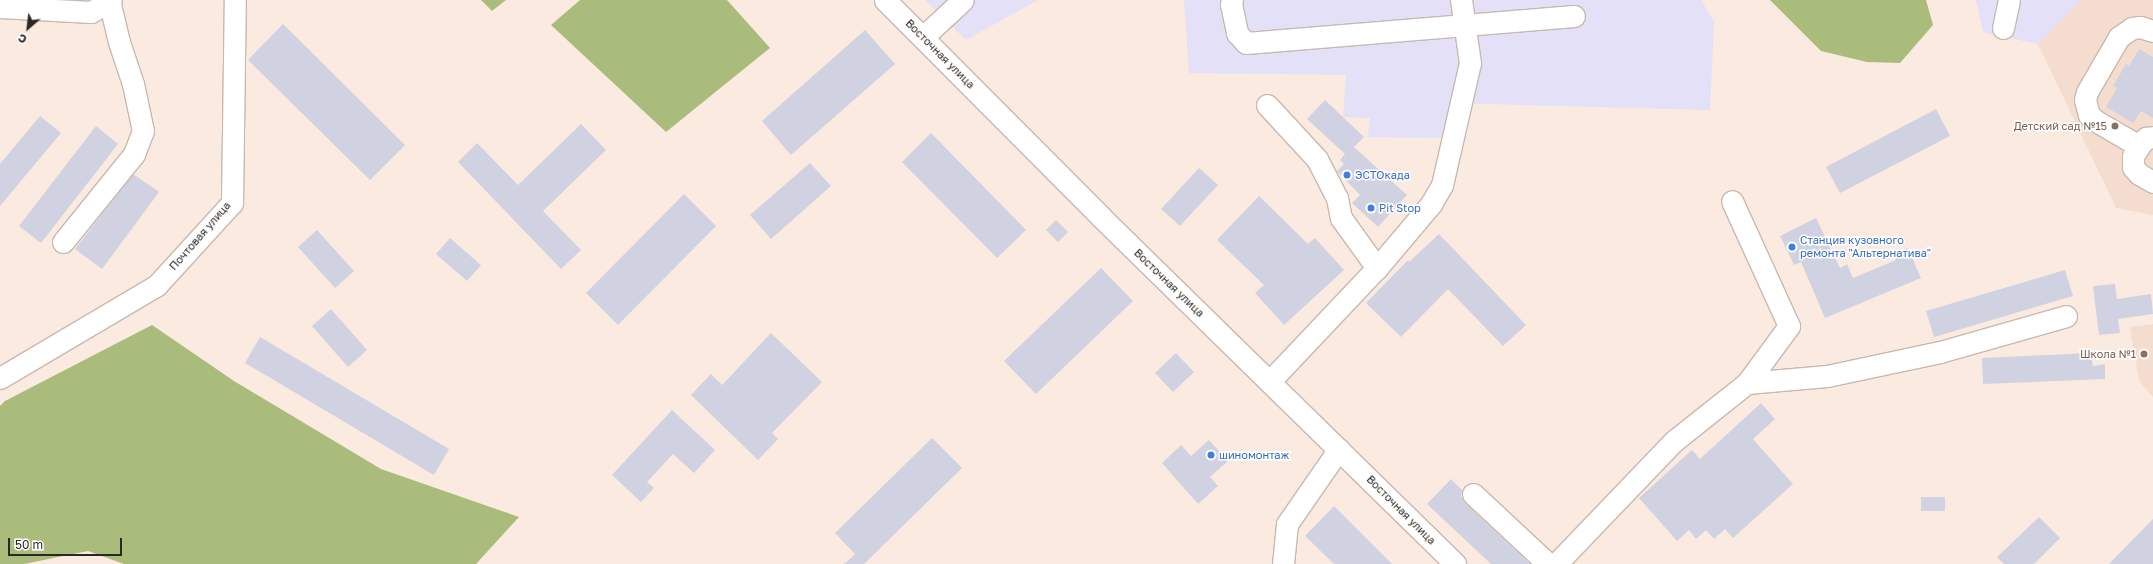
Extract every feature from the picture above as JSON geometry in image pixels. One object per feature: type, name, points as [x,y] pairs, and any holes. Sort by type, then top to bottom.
[{"type":"street","points":[[0,7],[91,12],[110,0],[119,42],[133,84],[143,131],[134,154],[63,242]]},
{"type":"street","name":"Почтовая улица","points":[[0,378],[157,285],[232,203],[235,0]]},
{"type":"street","name":"Восточная улица","points":[[885,0],[924,37],[1101,217],[1455,564]]},
{"type":"street","points":[[924,37],[963,0]]},
{"type":"street","points":[[1232,0],[1231,4],[1237,33],[1246,43],[1574,16]]},
{"type":"street","points":[[1270,381],[1377,268],[1431,204],[1442,186],[1470,63],[1461,0]]},
{"type":"street","points":[[2003,28],[2009,0]]},
{"type":"street","points":[[2153,31],[2140,27],[2132,28],[2119,37],[2087,92],[2085,100],[2089,115],[2096,121],[2146,141],[2133,156],[2133,167],[2139,174],[2153,182]]},
{"type":"street","points":[[1267,105],[1317,159],[1337,198],[1341,218],[1377,268]]},
{"type":"street","points":[[1556,564],[1674,441],[1747,383],[1789,326],[1732,201]]},
{"type":"street","points":[[1747,383],[1827,376],[1940,352],[2066,316]]},
{"type":"street","points":[[1283,564],[1287,524],[1339,449]]},
{"type":"street","points":[[1474,494],[1548,564]]},
{"type":"shaded area","points":[[925,0],[1038,0],[966,40]]},
{"type":"shaded area","points":[[1184,0],[1701,0],[1714,22],[1710,110],[1451,103],[1450,138],[1368,137],[1370,118],[1343,117],[1346,75],[1189,73]]},
{"type":"shaded area","points":[[1976,0],[2081,0],[2038,44],[1983,32]]},
{"type":"shaded area","name":"Детский сад №15","points":[[2081,0],[2153,0],[2153,215],[2116,208],[2038,44]]},
{"type":"shaded area","name":"Школа №1","points":[[2153,324],[2153,397],[2139,381],[2130,327]]},
{"type":"green space","points":[[481,0],[506,0],[492,11]]},
{"type":"green space","points":[[580,0],[727,0],[770,48],[666,132],[551,25]]},
{"type":"green space","points":[[1770,0],[1926,0],[1933,25],[1900,63],[1867,62],[1821,51]]},
{"type":"green space","points":[[152,325],[234,381],[381,469],[519,517],[476,564],[124,564],[88,551],[24,564],[0,564],[0,406],[5,401]]},
{"type":"building","points":[[283,24],[405,145],[370,180],[248,60]]},
{"type":"building","points":[[865,30],[895,64],[791,155],[762,121]]},
{"type":"building","points":[[2139,49],[2153,57],[2153,118],[2141,111],[2133,123],[2106,107],[2117,88],[2113,86],[2126,64],[2129,66]]},
{"type":"building","points":[[1325,100],[1364,137],[1354,147],[1407,195],[1378,227],[1352,203],[1360,195],[1337,171],[1344,164],[1340,160],[1345,154],[1307,119]]},
{"type":"building","points":[[1936,109],[1950,136],[1840,193],[1826,167]]},
{"type":"building","points":[[40,116],[61,133],[0,206],[0,164]]},
{"type":"building","points":[[581,124],[606,150],[543,211],[581,250],[561,269],[458,162],[477,143],[518,185]]},
{"type":"building","points":[[96,126],[118,144],[41,243],[19,226]]},
{"type":"building","points":[[931,133],[1026,230],[997,258],[902,162]]},
{"type":"building","points":[[810,163],[831,186],[771,239],[750,215]]},
{"type":"building","points":[[1199,168],[1218,185],[1180,226],[1161,209]]},
{"type":"building","points":[[133,174],[159,192],[102,269],[75,249]]},
{"type":"building","points":[[684,194],[716,226],[618,325],[586,293]]},
{"type":"building","points":[[1259,196],[1308,244],[1315,238],[1344,270],[1284,325],[1255,293],[1264,285],[1217,240]]},
{"type":"building","points":[[1816,218],[1840,268],[1847,264],[1853,278],[1896,260],[1893,254],[1908,248],[1921,278],[1825,318],[1801,262],[1794,265],[1780,236]]},
{"type":"building","points":[[1056,220],[1068,232],[1058,242],[1046,230]]},
{"type":"building","points":[[317,230],[354,271],[335,288],[298,247]]},
{"type":"building","points":[[1439,234],[1526,325],[1503,346],[1448,289],[1401,337],[1366,303],[1408,260],[1409,262]]},
{"type":"building","points":[[450,238],[481,265],[467,281],[436,254]]},
{"type":"building","points":[[1101,268],[1133,301],[1036,394],[1004,361]]},
{"type":"building","points":[[2065,270],[2073,296],[1934,337],[1926,311]]},
{"type":"building","points":[[2115,284],[2117,299],[2151,294],[2153,314],[2118,319],[2120,333],[2099,335],[2093,286]]},
{"type":"building","points":[[331,309],[367,350],[348,367],[312,326]]},
{"type":"building","points":[[771,333],[822,382],[772,433],[778,439],[758,460],[691,395],[711,374],[722,385]]},
{"type":"building","points":[[260,337],[449,449],[434,475],[245,363]]},
{"type":"building","points":[[1176,353],[1194,372],[1173,392],[1155,373]]},
{"type":"building","points":[[2090,353],[2093,366],[2105,364],[2105,379],[1983,384],[1982,358]]},
{"type":"building","points":[[1761,403],[1775,419],[1753,439],[1793,484],[1733,538],[1725,529],[1714,539],[1706,530],[1696,539],[1689,530],[1677,541],[1639,498],[1692,450],[1700,459]]},
{"type":"building","points":[[672,410],[715,450],[694,473],[673,454],[647,482],[654,488],[641,502],[612,475]]},
{"type":"building","points":[[932,438],[962,468],[864,564],[844,564],[855,554],[835,533]]},
{"type":"building","points":[[1209,440],[1228,461],[1210,477],[1218,486],[1198,504],[1162,463],[1181,445],[1191,456]]},
{"type":"building","points":[[1451,479],[1462,490],[1461,497],[1465,503],[1530,564],[1491,564],[1427,504]]},
{"type":"building","points":[[1921,497],[1945,497],[1945,511],[1921,511]]},
{"type":"building","points":[[1334,506],[1392,564],[1334,564],[1305,536]]},
{"type":"building","points":[[2039,517],[2060,538],[2034,564],[2004,564],[1997,557]]},
{"type":"building","points":[[2153,519],[2153,564],[2109,564]]},
{"type":"place","name":"Детский сад №15","points":[[2115,126]]},
{"type":"place","name":"ЭСТОкада","points":[[1347,175]]},
{"type":"place","name":"Pit Stop","points":[[1371,208]]},
{"type":"place","name":"Станция кузовного ремонта \"Альтернатива\"","points":[[1792,247]]},
{"type":"place","name":"Школа №1","points":[[2144,354]]},
{"type":"place","name":"шиномонтаж","points":[[1211,455]]}]
